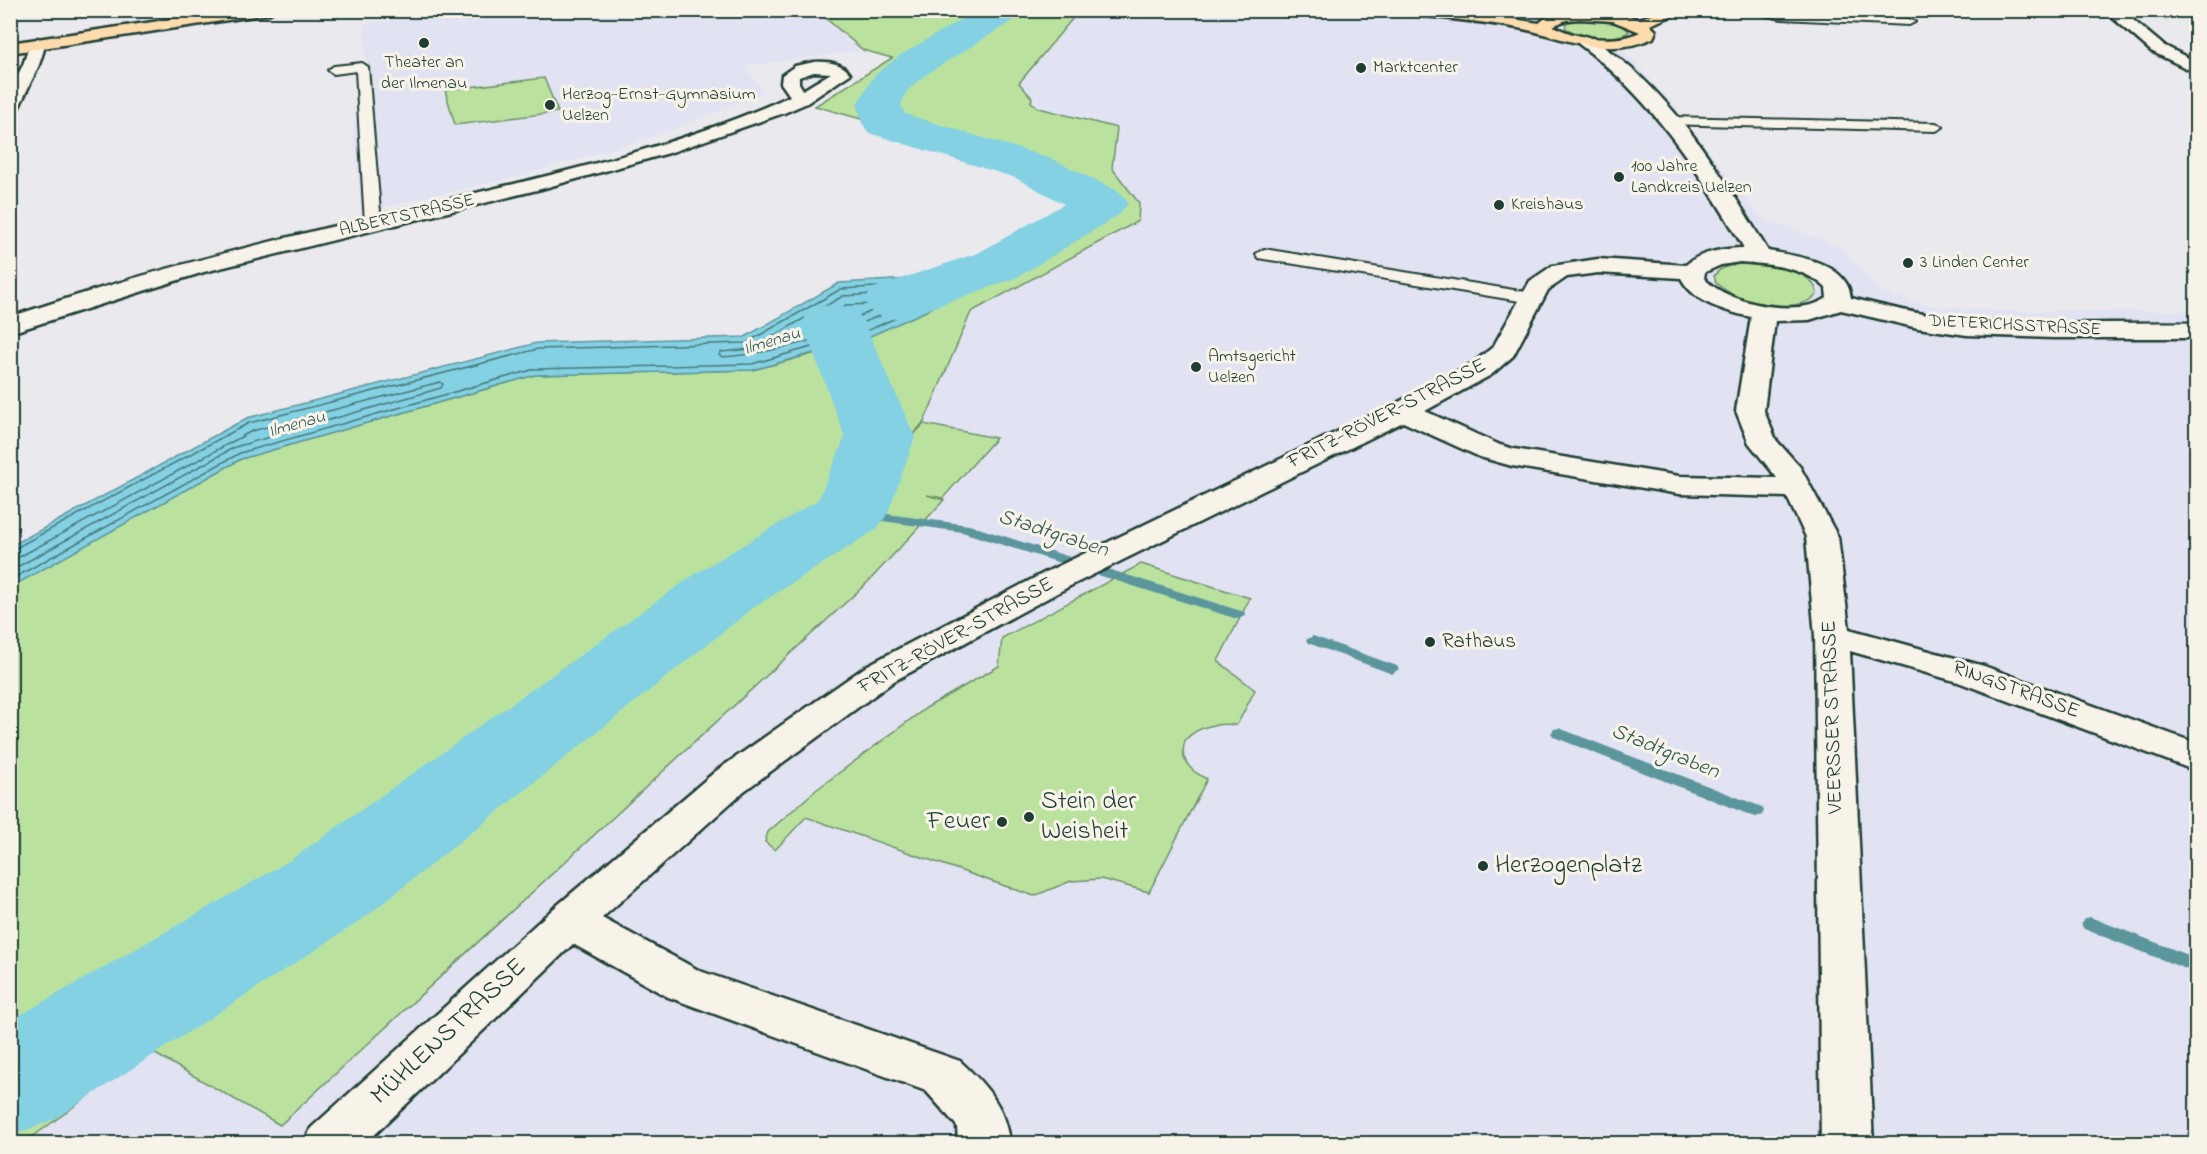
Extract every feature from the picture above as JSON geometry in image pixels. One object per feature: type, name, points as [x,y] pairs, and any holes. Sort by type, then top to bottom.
[{"type":"main road","points":[[245,14],[268,10]]},
{"type":"main road","points":[[10,48],[276,10]]},
{"type":"main road","points":[[1408,10],[1550,23],[1580,15],[1616,18],[1640,24],[1648,31],[1647,35],[1624,42],[1585,40],[1560,35],[1550,23],[1413,10]]},
{"type":"main road","points":[[1616,18],[1664,10]]},
{"type":"main road","points":[[1640,24],[1678,10]]},
{"type":"street","points":[[2111,10],[2157,48],[2196,68]]},
{"type":"street","points":[[1585,40],[1602,51],[1643,88],[1722,193],[1760,256]]},
{"type":"street","points":[[1624,42],[1643,88]]},
{"type":"street","points":[[10,107],[32,65],[38,44]]},
{"type":"street","name":"ALBERTSTRASSE","points":[[10,326],[164,275],[588,171],[741,124],[801,99]]},
{"type":"street","points":[[1722,256],[1760,256],[1794,263],[1822,275],[1838,289],[1840,296],[1837,302],[1823,309],[1801,313],[1764,311],[1716,298],[1697,285],[1692,272],[1697,265],[1722,256]]},
{"type":"street","name":"FRITZ-RÖVER-STRASSE","points":[[569,921],[730,781],[872,680],[1058,579],[1327,446],[1403,411],[1482,369],[1504,351],[1538,286],[1560,271],[1578,267],[1635,267],[1692,272]]},
{"type":"street","name":"DIETERICHSSTRASSE","points":[[1837,302],[1916,320],[1966,327],[2054,331],[2196,330]]},
{"type":"street","name":"VEERSSER STRASSE","points":[[1764,311],[1750,411],[1762,443],[1785,467],[1822,537],[1832,636],[1847,1143]]},
{"type":"street","points":[[1403,411],[1470,442],[1512,457],[1679,485],[1798,488]]},
{"type":"street","name":"RINGSTRASSE","points":[[1832,636],[1892,648],[1957,668],[2196,758]]},
{"type":"street","points":[[569,921],[684,984],[943,1076],[970,1104],[980,1121],[984,1143]]},
{"type":"street","name":"MÜHLENSTRASSE","points":[[329,1143],[569,921]]},
{"type":"lane","points":[[422,12],[454,10]]},
{"type":"lane","points":[[1743,10],[1782,16],[1909,22]]},
{"type":"lane","points":[[334,70],[362,67],[373,224]]},
{"type":"lane","points":[[1669,121],[1936,127]]},
{"type":"lane","points":[[1264,254],[1532,298]]},
{"type":"shaded area","name":"Herzog-Ernst-Gymnasium Uelzen","points":[[562,10],[572,11],[576,16],[646,11],[654,18],[720,10],[817,11],[863,50],[745,66],[764,93],[654,136],[523,175],[361,212],[353,120],[369,117],[364,24],[463,13],[467,21]]},
{"type":"shaded area","points":[[1082,11],[1642,11],[1556,15],[1545,17],[1538,26],[1544,31],[1618,44],[1673,105],[1760,217],[1840,247],[1883,293],[1926,305],[1998,311],[2196,311],[2196,1143],[24,1144],[150,1051],[280,1125],[868,582],[944,500],[995,438],[924,424],[971,312],[1138,221],[1139,203],[1112,168],[1065,116],[1039,108],[1030,102],[1032,98],[1019,83],[1077,13]]},
{"type":"green space","points":[[817,11],[1164,11],[1161,17],[1077,13],[1019,83],[1032,98],[1031,102],[1039,108],[1117,128],[1112,168],[1139,203],[1138,221],[971,312],[924,422],[907,441],[924,424],[996,438],[943,498],[927,495],[944,500],[868,582],[280,1125],[150,1051],[24,1143],[11,1143],[10,587],[241,459],[535,375],[753,370],[843,346],[926,311],[1101,203],[1033,168],[815,106],[892,58],[863,50]]},
{"type":"green space","points":[[1578,20],[1599,20],[1625,26],[1629,32],[1614,37],[1597,37],[1565,28],[1566,23]]},
{"type":"green space","points":[[544,78],[558,112],[455,125],[445,90]]},
{"type":"green space","points":[[1760,265],[1798,273],[1808,279],[1817,295],[1795,305],[1766,304],[1737,296],[1716,283],[1714,276],[1728,266]]},
{"type":"green space","points":[[1141,564],[1250,598],[1218,661],[1255,690],[1237,725],[1209,726],[1191,734],[1186,739],[1183,753],[1187,764],[1207,779],[1149,892],[1101,879],[1071,881],[1034,896],[806,817],[775,850],[765,842],[768,832],[816,790],[926,708],[999,666],[1002,638]]},
{"type":"water","points":[[998,265],[926,311],[866,338],[753,370],[535,375],[241,459],[11,587],[11,546],[247,418],[537,343],[745,337],[839,283],[911,279]]},
{"type":"waterway","name":"Ilmenau","points":[[894,301],[998,265],[1102,203],[1033,168],[885,123],[879,104],[889,85],[913,65],[1004,10]]},
{"type":"waterway","points":[[10,1083],[326,890],[724,591],[850,513],[880,437],[833,322]]},
{"type":"waterway","name":"Stadtgraben","points":[[850,513],[964,528],[1239,615]]},
{"type":"waterway","name":"Stadtgraben","points":[[1313,640],[1392,669]]},
{"type":"waterway","name":"Stadtgraben","points":[[1559,733],[1756,811]]},
{"type":"waterway","name":"Stadtgraben","points":[[2090,924],[2196,966]]},
{"type":"place","name":"Theater an der Ilmenau","points":[[424,43]]},
{"type":"place","name":"Marktcenter","points":[[1361,68]]},
{"type":"place","name":"Herzog-Ernst-Gymnasium Uelzen","points":[[550,105]]},
{"type":"place","name":"100 Jahre Landkreis Uelzen","points":[[1619,177]]},
{"type":"place","name":"Kreishaus","points":[[1499,205]]},
{"type":"place","name":"3 Linden Center","points":[[1908,263]]},
{"type":"place","name":"Amtsgericht Uelzen","points":[[1196,367]]},
{"type":"place","name":"Rathaus","points":[[1430,642]]},
{"type":"place","name":"Stein der Weisheit","points":[[1029,817]]},
{"type":"place","name":"Feuer","points":[[1002,822]]},
{"type":"place","name":"Herzogenplatz","points":[[1483,866]]}]
